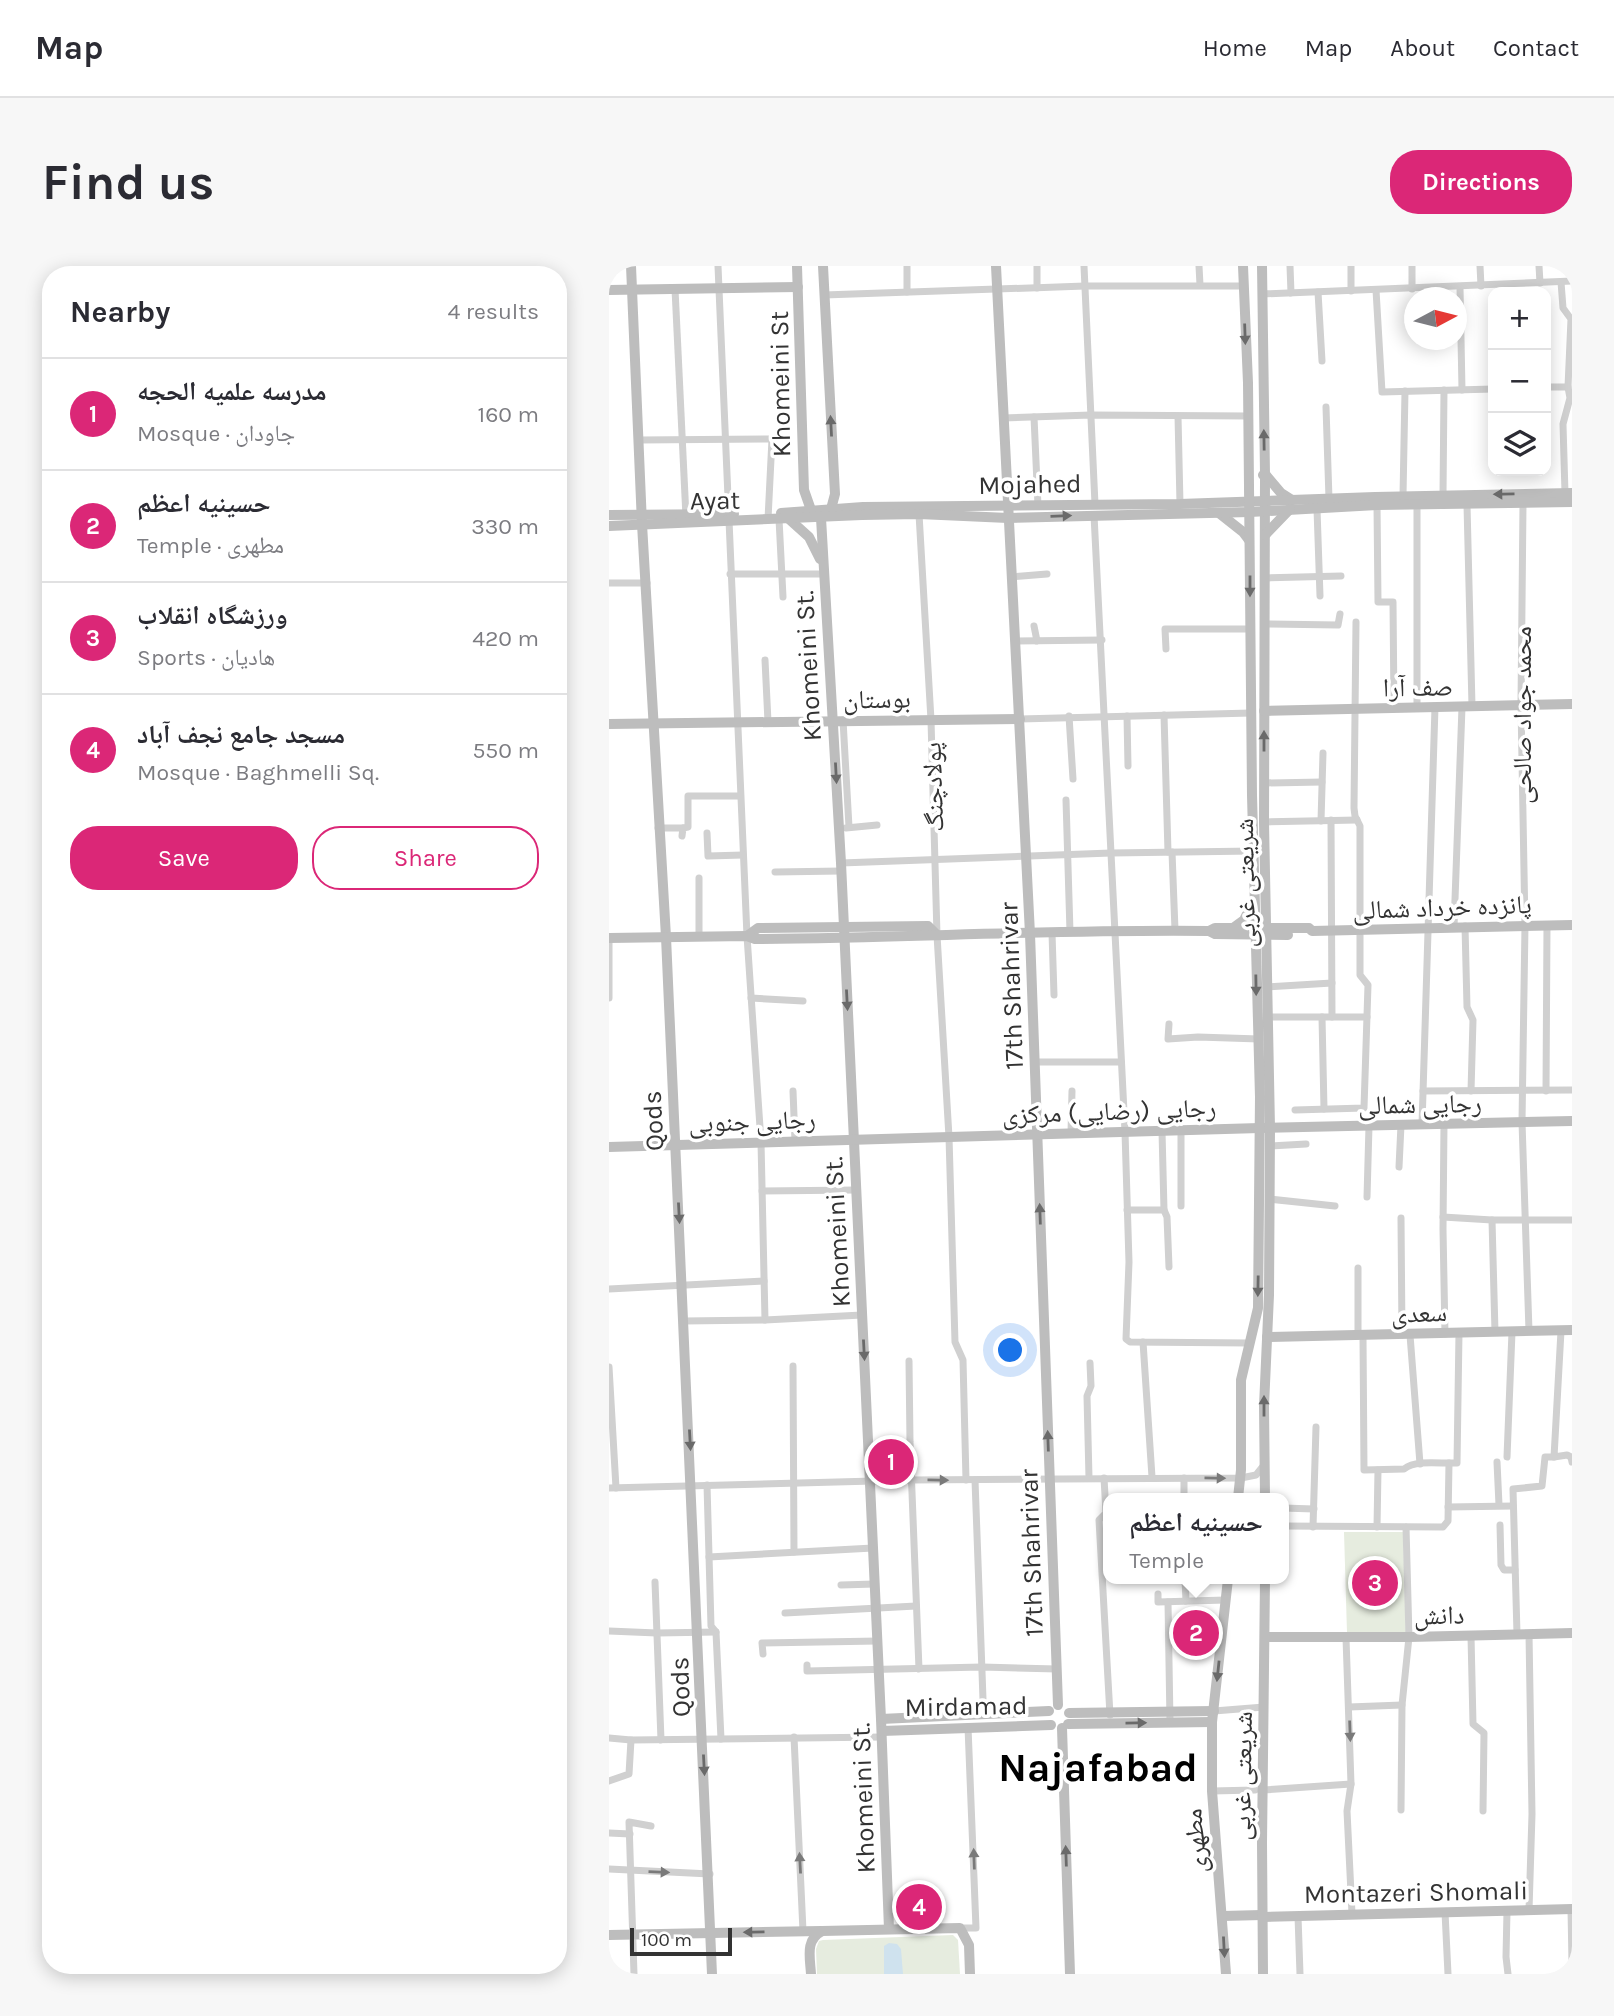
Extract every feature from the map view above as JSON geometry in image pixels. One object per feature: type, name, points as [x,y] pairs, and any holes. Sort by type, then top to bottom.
[{"type":"main road","name":"Qods","points":[[631,266],[692,1485],[712,1974]]},
{"type":"main road","name":"Khomeini St","points":[[797,266],[805,495]]},
{"type":"main road","name":"Khomeini St","points":[[823,266],[835,489],[831,509]]},
{"type":"main road","name":"17th Shahrivar","points":[[996,266],[1027,856],[1057,1669],[1054,1708],[1048,1719],[1062,1722]]},
{"type":"main road","name":"شریعتی غربی","points":[[1243,266],[1249,416],[1254,851],[1260,899]]},
{"type":"main road","name":"شریعتی غربی","points":[[1262,266],[1265,474],[1264,822],[1260,899],[1259,1040],[1265,1128],[1270,1146],[1265,1493]]},
{"type":"main road","points":[[609,290],[798,288]]},
{"type":"main road","points":[[1249,475],[1260,477],[1265,474],[1280,493],[1297,505],[1317,509],[1377,505],[1572,502]]},
{"type":"main road","points":[[983,506],[998,497],[1006,487],[1010,497],[1026,512],[1094,510],[1219,513],[1329,499],[1568,493]]},
{"type":"main road","points":[[835,489],[846,505],[863,507]]},
{"type":"main road","points":[[805,495],[811,510],[821,518],[831,509]]},
{"type":"main road","points":[[805,495],[786,517],[809,537],[824,571]]},
{"type":"main road","name":"Mojahed","points":[[811,510],[1008,506],[1026,512],[1038,506],[1094,510],[1180,505],[1250,507]]},
{"type":"main road","points":[[1265,535],[1297,505]]},
{"type":"main road","name":"Ayat","points":[[786,517],[811,510]]},
{"type":"main road","points":[[1009,541],[1026,512]]},
{"type":"main road","name":"Ayat","points":[[609,515],[642,519],[768,516],[821,518],[919,514],[1008,518],[1026,512]]},
{"type":"main road","points":[[1219,513],[1244,532],[1250,541]]},
{"type":"main road","name":"Khomeini St.","points":[[821,518],[844,828],[841,867],[889,1929]]},
{"type":"main road","name":"Ayat","points":[[609,526],[642,519]]},
{"type":"main road","name":"صف آرا","points":[[1264,710],[1572,704]]},
{"type":"main road","name":"بوستان","points":[[609,724],[1020,719]]},
{"type":"main road","points":[[1232,928],[1244,920],[1260,899],[1285,929]]},
{"type":"main road","name":"پانزده خرداد شمالی","points":[[1261,932],[1308,934],[1312,931],[1572,925]]},
{"type":"main road","points":[[609,938],[747,936],[758,928],[844,933],[928,926],[937,934],[1175,930],[1209,931],[1215,934],[1261,932]]},
{"type":"main road","points":[[1209,931],[1232,928],[1261,932]]},
{"type":"main road","name":"پانزده خرداد شمالی","points":[[1261,932],[1309,928],[1312,931]]},
{"type":"main road","name":"شریعتی غربی","points":[[1249,1342],[1258,1308],[1265,1128],[1268,987],[1261,932]]},
{"type":"main road","name":"رجایی شمالی","points":[[1265,1128],[1572,1121]]},
{"type":"main road","name":"رجایی (رضایی) مرکزی","points":[[854,1139],[1265,1128]]},
{"type":"main road","name":"رجایی جنوبی","points":[[609,1147],[854,1139]]},
{"type":"main road","name":"سعدی","points":[[1267,1338],[1567,1331]]},
{"type":"main road","points":[[1239,1493],[1242,1478],[1241,1380],[1249,1342]]},
{"type":"main road","name":"مطهری","points":[[1226,1974],[1212,1791],[1213,1716],[1227,1584]]},
{"type":"main road","name":"شریعتی غربی","points":[[1263,1974],[1259,1790],[1264,1707],[1265,1584]]},
{"type":"main road","name":"دانش","points":[[1265,1637],[1572,1633]]},
{"type":"main road","points":[[882,1729],[1065,1707],[1062,1722],[1070,1974]]},
{"type":"main road","name":"Mirdamad","points":[[882,1729],[1213,1716]]},
{"type":"main road","name":"Montazeri Shomali","points":[[1223,1919],[1571,1909]]},
{"type":"main road","points":[[609,1935],[960,1928],[969,1945],[969,1974]]},
{"type":"main road","points":[[811,1974],[810,1944],[815,1934],[822,1931]]},
{"type":"street","points":[[718,266],[740,796],[761,1142],[765,1320]]},
{"type":"street","points":[[907,266],[907,292]]},
{"type":"street","points":[[1037,266],[1037,288]]},
{"type":"street","points":[[1084,266],[1125,1132],[1129,1262],[1126,1339],[1130,1342],[1249,1342]]},
{"type":"street","points":[[1199,266],[1200,285]]},
{"type":"street","points":[[1290,266],[1291,293]]},
{"type":"street","points":[[1351,266],[1351,291]]},
{"type":"street","points":[[1412,266],[1412,287]]},
{"type":"street","points":[[1480,266],[1481,286]]},
{"type":"street","points":[[1539,266],[1540,283]]},
{"type":"street","points":[[1518,287],[1572,281]]},
{"type":"street","points":[[1561,282],[1563,309],[1571,319],[1568,387],[1570,398],[1563,424],[1568,493]]},
{"type":"street","points":[[824,295],[1085,286],[1244,286]]},
{"type":"street","points":[[1459,287],[1497,287]]},
{"type":"street","points":[[674,289],[687,518]]},
{"type":"street","points":[[1262,294],[1404,289]]},
{"type":"street","points":[[1376,290],[1382,392],[1488,389]]},
{"type":"street","points":[[1318,292],[1322,361]]},
{"type":"street","points":[[1461,350],[1462,390]]},
{"type":"street","points":[[1551,387],[1568,387]]},
{"type":"street","points":[[1443,495],[1444,390]]},
{"type":"street","points":[[1403,496],[1405,391]]},
{"type":"street","points":[[1326,407],[1329,499]]},
{"type":"street","points":[[1003,418],[1091,415],[1249,416]]},
{"type":"street","points":[[1178,415],[1180,505]]},
{"type":"street","points":[[1034,417],[1038,506]]},
{"type":"street","points":[[640,440],[772,439],[768,516]]},
{"type":"street","name":"محمد جواد صالحی","points":[[1523,504],[1521,705],[1525,925],[1522,1122],[1529,1332]]},
{"type":"street","points":[[1377,505],[1378,602],[1393,602],[1394,708]]},
{"type":"street","points":[[1454,927],[1467,707],[1467,505]]},
{"type":"street","points":[[1417,506],[1417,708]]},
{"type":"street","points":[[1317,509],[1320,596]]},
{"type":"street","name":"پولادچنگ","points":[[919,514],[931,720],[937,934],[949,1137],[955,1342],[963,1360],[983,1699]]},
{"type":"street","points":[[783,597],[786,517]]},
{"type":"street","points":[[730,574],[824,571]]},
{"type":"street","points":[[1011,577],[1047,575]]},
{"type":"street","points":[[1264,578],[1341,576]]},
{"type":"street","points":[[609,583],[647,583]]},
{"type":"street","points":[[1264,624],[1338,625],[1340,614]]},
{"type":"street","points":[[1295,1110],[1364,1108],[1368,985],[1360,975],[1360,826],[1354,808],[1356,622]]},
{"type":"street","points":[[1034,626],[1037,641]]},
{"type":"street","points":[[1166,649],[1165,629],[1251,629]]},
{"type":"street","points":[[1015,641],[1102,640]]},
{"type":"street","points":[[765,660],[768,722]]},
{"type":"street","points":[[1422,1125],[1435,707]]},
{"type":"street","points":[[1020,719],[1251,713]]},
{"type":"street","points":[[1164,715],[1175,930]]},
{"type":"street","points":[[1069,716],[1073,779]]},
{"type":"street","points":[[1127,716],[1128,766]]},
{"type":"street","points":[[1321,821],[1323,753]]},
{"type":"street","points":[[1264,783],[1322,782]]},
{"type":"street","points":[[658,828],[683,832],[688,827],[688,796],[740,796]]},
{"type":"street","points":[[1066,800],[1070,932]]},
{"type":"street","points":[[1331,820],[1332,1017]]},
{"type":"street","points":[[1264,822],[1357,820]]},
{"type":"street","points":[[844,828],[877,825]]},
{"type":"street","points":[[707,832],[708,856],[743,855]]},
{"type":"street","points":[[775,872],[935,859],[1254,851]]},
{"type":"street","points":[[699,878],[699,937]]},
{"type":"street","points":[[1546,1091],[1548,925]]},
{"type":"street","points":[[1465,926],[1467,1007],[1473,1020],[1471,1091]]},
{"type":"street","points":[[1052,933],[1054,995]]},
{"type":"street","points":[[609,938],[609,998]]},
{"type":"street","points":[[1268,987],[1332,983]]},
{"type":"street","points":[[751,998],[803,1001]]},
{"type":"street","points":[[1268,1017],[1367,1017]]},
{"type":"street","points":[[1322,1017],[1324,1109]]},
{"type":"street","points":[[1169,1024],[1168,1039],[1198,1037],[1259,1040]]},
{"type":"street","points":[[1035,1062],[1121,1062]]},
{"type":"street","points":[[1423,1091],[1572,1090]]},
{"type":"street","points":[[793,1091],[795,1141]]},
{"type":"street","points":[[1071,1133],[1072,1091]]},
{"type":"street","points":[[1444,1124],[1445,1334]]},
{"type":"street","points":[[1399,1167],[1401,1125]]},
{"type":"street","points":[[1367,1196],[1369,1126]]},
{"type":"street","points":[[1181,1130],[1181,1206]]},
{"type":"street","points":[[1162,1131],[1169,1267]]},
{"type":"street","points":[[1270,1146],[1306,1144]]},
{"type":"street","points":[[762,1191],[856,1190]]},
{"type":"street","points":[[1269,1199],[1335,1206]]},
{"type":"street","points":[[1126,1210],[1164,1210]]},
{"type":"street","points":[[1443,1217],[1572,1220]]},
{"type":"street","points":[[1401,1218],[1406,1335],[1420,1464]]},
{"type":"street","points":[[1492,1220],[1495,1332]]},
{"type":"street","points":[[1358,1268],[1364,1470],[1457,1463],[1459,1333]]},
{"type":"street","points":[[609,1289],[764,1281]]},
{"type":"street","points":[[684,1321],[862,1315]]},
{"type":"street","points":[[1553,1457],[1567,1331]]},
{"type":"street","points":[[1507,1457],[1512,1332]]},
{"type":"street","points":[[1143,1342],[1152,1477]]},
{"type":"street","points":[[909,1361],[919,1669]]},
{"type":"street","points":[[1089,1478],[1087,1396],[1091,1387],[1090,1363]]},
{"type":"street","points":[[793,1366],[794,1552]]},
{"type":"street","points":[[609,1367],[612,1488],[1152,1477],[1242,1478],[1255,1479],[1265,1485]]},
{"type":"street","points":[[1313,1527],[1316,1427]]},
{"type":"street","points":[[1517,1634],[1513,1489],[1542,1486],[1545,1457],[1567,1455],[1572,1462]]},
{"type":"street","points":[[1497,1462],[1499,1505]]},
{"type":"street","points":[[1289,1526],[1443,1527],[1448,1521],[1448,1463]]},
{"type":"street","points":[[1242,1478],[1256,1475],[1265,1465]]},
{"type":"street","points":[[1377,1527],[1378,1470]]},
{"type":"street","points":[[1104,1478],[1105,1493]]},
{"type":"street","points":[[1184,1478],[1184,1493]]},
{"type":"street","points":[[707,1485],[711,1626],[716,1632],[722,1739]]},
{"type":"street","points":[[1448,1507],[1513,1506]]},
{"type":"street","points":[[1289,1508],[1314,1509]]},
{"type":"street","points":[[1103,1516],[1099,1520],[1103,1537]]},
{"type":"street","points":[[1500,1525],[1501,1565],[1504,1570],[1515,1570]]},
{"type":"street","points":[[1401,1810],[1402,1705],[1409,1637],[1406,1527]]},
{"type":"street","points":[[709,1557],[873,1548]]},
{"type":"street","points":[[655,1582],[661,1740]]},
{"type":"street","points":[[841,1585],[875,1584]]},
{"type":"street","points":[[1106,1584],[1110,1718]]},
{"type":"street","points":[[1185,1584],[1186,1601]]},
{"type":"street","points":[[1158,1594],[1158,1602],[1225,1600]]},
{"type":"street","points":[[1168,1602],[1170,1716]]},
{"type":"street","points":[[785,1613],[916,1606]]},
{"type":"street","points":[[609,1631],[716,1632]]},
{"type":"street","points":[[1529,1634],[1532,1814],[1529,1910]]},
{"type":"street","points":[[1471,1636],[1473,1724],[1484,1733],[1483,1811]]},
{"type":"street","points":[[1346,1638],[1351,1784],[1347,1811],[1352,1914]]},
{"type":"street","points":[[763,1654],[762,1643],[878,1641]]},
{"type":"street","points":[[807,1665],[807,1671],[982,1667],[1057,1669]]},
{"type":"street","points":[[1349,1707],[1402,1705]]},
{"type":"street","points":[[1213,1716],[1226,1710],[1264,1707]]},
{"type":"street","points":[[960,1928],[976,1928],[968,1727]]},
{"type":"street","points":[[609,1738],[661,1740],[794,1737],[882,1729]]},
{"type":"street","points":[[794,1737],[803,1931]]},
{"type":"street","points":[[609,1781],[629,1774],[631,1740]]},
{"type":"street","points":[[1212,1791],[1351,1784]]},
{"type":"street","points":[[634,1974],[629,1822],[651,1825]]},
{"type":"street","points":[[609,1833],[630,1834]]},
{"type":"street","points":[[609,1869],[710,1874]]},
{"type":"street","points":[[1571,1909],[1572,1964]]},
{"type":"street","points":[[1507,1911],[1508,1974]]},
{"type":"street","points":[[1445,1912],[1448,1974]]},
{"type":"street","points":[[1298,1916],[1300,1974]]},
{"type":"shaded area","points":[[1344,1532],[1403,1532],[1406,1633],[1347,1633]]},
{"type":"shaded area","points":[[953,1935],[958,1940],[960,1974],[817,1974],[816,1949],[819,1941]]},
{"type":"water","points":[[889,1943],[897,1944],[901,1949],[903,1974],[884,1974],[884,1946]]},
{"type":"place","name":"مدرسه علمیه الحجه","points":[[891,1462]]},
{"type":"place","name":"ورزشگاه انقلاب","points":[[1375,1583]]},
{"type":"place","name":"حسینیه اعظم","points":[[1196,1633]]},
{"type":"place","name":"مسجد جامع نجف آباد","points":[[919,1907]]},
{"type":"district","name":"Najafabad","points":[[1098,1767]]}]
